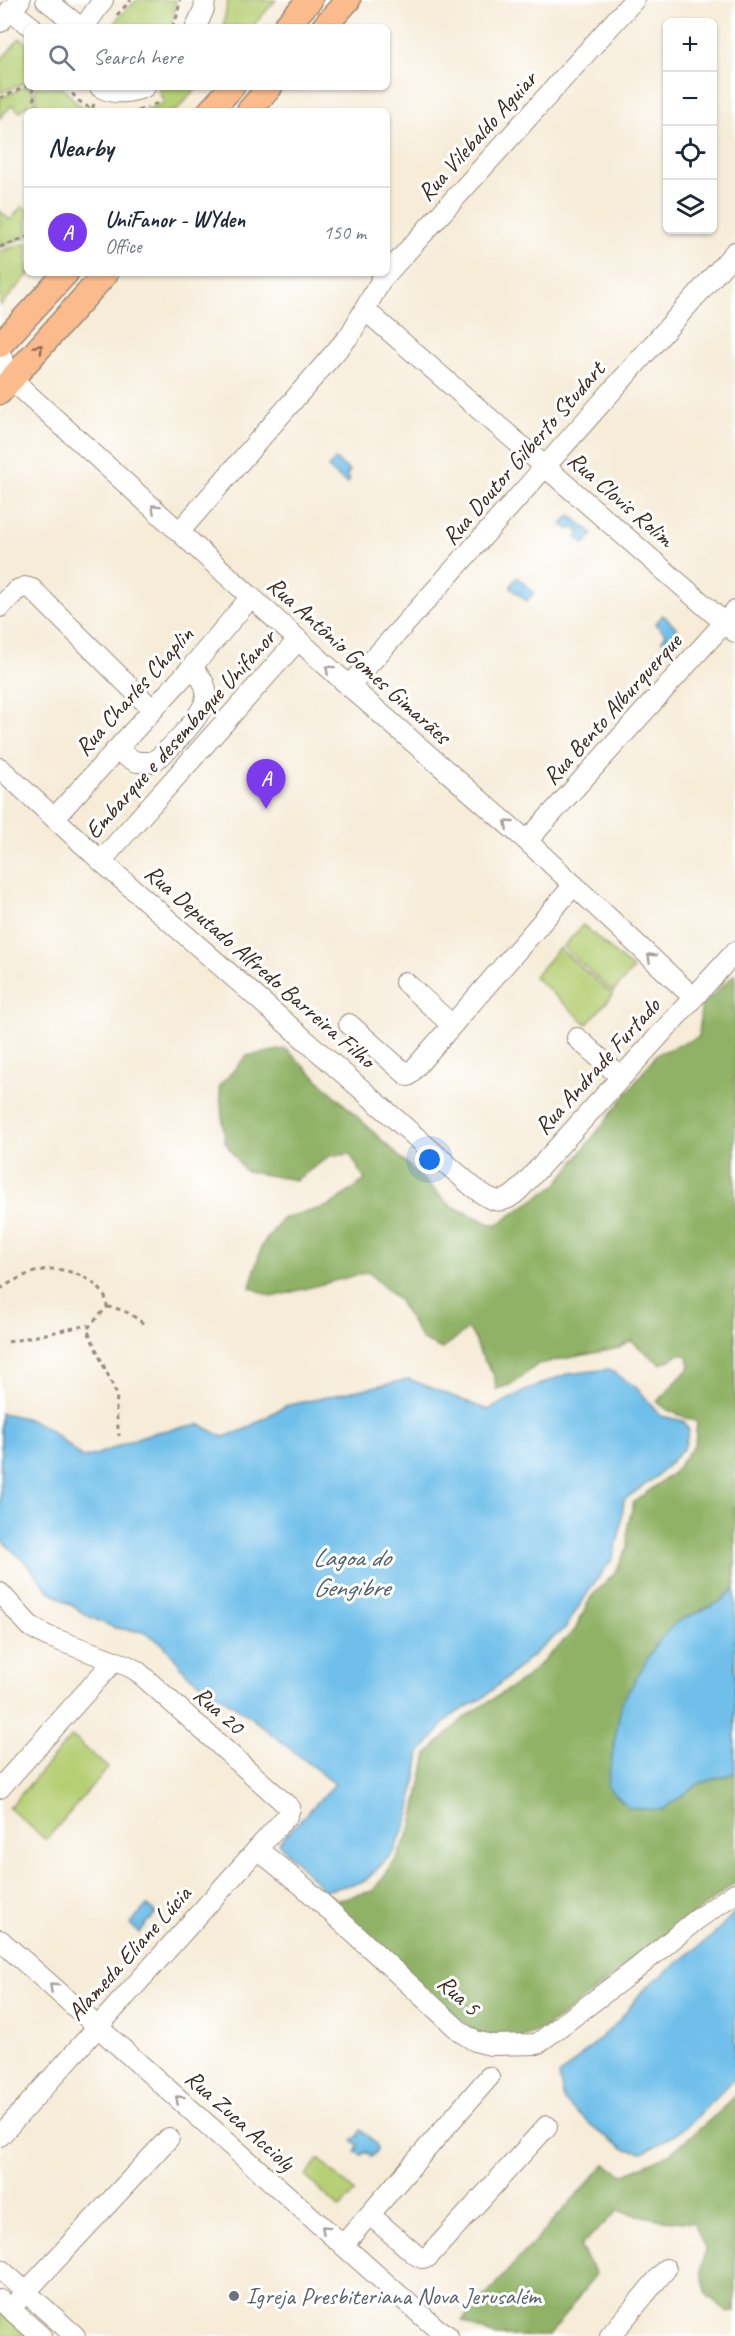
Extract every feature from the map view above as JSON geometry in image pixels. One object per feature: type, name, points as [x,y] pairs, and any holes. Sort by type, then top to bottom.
[{"type":"main road","points":[[288,24],[310,0]]},
{"type":"main road","points":[[327,24],[348,0]]},
{"type":"main road","points":[[213,108],[229,90]]},
{"type":"main road","points":[[252,108],[267,90]]},
{"type":"main road","points":[[0,345],[63,276]]},
{"type":"main road","points":[[6,386],[103,276]]},
{"type":"street","points":[[46,0],[76,24]]},
{"type":"street","points":[[86,24],[103,0]]},
{"type":"street","points":[[197,24],[205,0]]},
{"type":"street","name":"Rua Vilebaldo Aguiar","points":[[390,270],[634,0]]},
{"type":"street","points":[[10,11],[28,24]]},
{"type":"street","points":[[110,90],[116,92],[136,90]]},
{"type":"street","name":"Rua Doutor Gilberto Studart","points":[[349,686],[452,573],[544,465],[735,252]]},
{"type":"street","name":"Rua Vilebaldo Aguiar","points":[[180,531],[350,335],[385,276]]},
{"type":"street","name":"Rua Clovis Rolim","points":[[365,310],[544,465],[731,622]]},
{"type":"street","name":"Rua Antônio Gomes Gimarães","points":[[0,354],[6,386],[180,531],[250,598],[527,842],[693,997]]},
{"type":"street","points":[[0,606],[17,590],[25,587],[32,589],[153,710]]},
{"type":"street","name":"Rua Charles Chaplin","points":[[55,817],[191,668],[250,598]]},
{"type":"street","name":"Rua Bento Alburquerque","points":[[527,842],[731,622]]},
{"type":"street","name":"Embarque e desembaque Unifanor","points":[[101,861],[298,640]]},
{"type":"street","points":[[116,751],[138,762],[152,762],[180,735],[204,707],[207,698],[204,682],[191,668]]},
{"type":"street","name":"Rua Deputado Alfredo Barreira Filho","points":[[0,768],[101,861],[489,1199]]},
{"type":"street","points":[[349,1024],[408,1076],[574,885]]},
{"type":"street","name":"Rua Andrade Furtado","points":[[489,1199],[501,1200],[514,1195],[735,952]]},
{"type":"street","points":[[405,982],[452,1025]]},
{"type":"street","points":[[577,1038],[621,1077]]},
{"type":"street","name":"Rua 20","points":[[0,1593],[31,1628],[137,1671],[286,1803]]},
{"type":"street","points":[[0,1788],[114,1661]]},
{"type":"street","name":"Alameda Eliane Lúcia","points":[[0,2136],[287,1816],[290,1808],[286,1803]]},
{"type":"street","name":"Rua 5","points":[[257,1849],[313,1895],[467,2037],[491,2045],[537,2044],[696,1920],[735,1893]]},
{"type":"street","name":"Rua Zuca Accioly","points":[[0,1940],[343,2246],[448,2336]]},
{"type":"street","points":[[343,2246],[489,2077]]},
{"type":"street","points":[[370,2215],[416,2255],[422,2258],[428,2257],[547,2126]]},
{"type":"street","points":[[41,2336],[5,2304],[25,2292],[169,2138]]},
{"type":"street","points":[[0,2269],[75,2336]]},
{"type":"street","points":[[610,2336],[666,2269]]},
{"type":"path","points":[[114,18],[131,0]]},
{"type":"path","points":[[173,24],[180,0]]},
{"type":"path","points":[[0,98],[24,87]]},
{"type":"path","points":[[33,90],[36,108]]},
{"type":"path","points":[[69,90],[89,108]]},
{"type":"path","points":[[0,247],[24,238]]},
{"type":"path","points":[[0,1289],[25,1275],[58,1268],[95,1283],[102,1290],[107,1299],[107,1307],[87,1329],[117,1395],[119,1436]]},
{"type":"path","points":[[107,1307],[122,1309],[146,1326]]},
{"type":"path","points":[[8,1342],[52,1331],[90,1325]]},
{"type":"green space","points":[[137,0],[176,0],[174,17],[170,24],[114,24]]},
{"type":"green space","points":[[228,0],[276,0],[255,24],[224,24]]},
{"type":"green space","points":[[20,38],[24,41],[24,83],[0,93],[0,61]]},
{"type":"green space","points":[[24,87],[24,90],[33,90],[36,108],[28,104],[20,112],[12,105],[0,118],[0,98]]},
{"type":"green space","points":[[36,90],[65,90],[85,108],[38,108]]},
{"type":"green space","points":[[158,90],[195,90],[179,108],[151,108],[164,103]]},
{"type":"green space","points":[[22,206],[24,208],[24,238],[0,247],[0,211],[10,220]]},
{"type":"green space","points":[[24,244],[24,276],[27,276],[0,306],[0,251]]},
{"type":"green space","points":[[583,925],[633,969],[613,992],[563,947]]},
{"type":"green space","points":[[559,948],[613,995],[587,1024],[534,977]]},
{"type":"green space","points":[[735,974],[735,1588],[720,1602],[675,1623],[662,1810],[700,1783],[735,1773],[735,1883],[547,2027],[521,2038],[481,2038],[327,1902],[373,1891],[397,1858],[412,1826],[427,1754],[465,1717],[523,1680],[575,1630],[591,1597],[615,1573],[627,1548],[628,1524],[634,1502],[674,1472],[695,1444],[697,1422],[668,1410],[657,1402],[690,1367],[688,1356],[679,1354],[660,1364],[631,1341],[619,1348],[538,1364],[513,1384],[496,1389],[493,1373],[468,1329],[442,1349],[422,1340],[399,1301],[368,1272],[273,1297],[250,1287],[262,1245],[282,1219],[329,1206],[365,1180],[350,1154],[330,1156],[296,1180],[245,1171],[225,1142],[219,1086],[247,1056],[286,1049],[450,1205],[495,1226],[557,1184],[657,1054],[699,1037],[701,1006]]},
{"type":"green space","points":[[72,1736],[108,1768],[46,1840],[9,1808]]},
{"type":"green space","points":[[735,2095],[735,2312],[728,2312],[707,2295],[701,2271],[705,2248],[694,2223],[663,2220],[618,2211],[580,2246],[596,2274],[549,2336],[494,2336],[462,2321],[605,2164],[623,2175],[669,2154],[724,2108]]},
{"type":"green space","points":[[319,2159],[355,2192],[340,2208],[305,2176]]},
{"type":"green space","points":[[0,2311],[28,2336],[0,2336]]},
{"type":"water","points":[[335,459],[350,471],[346,476],[350,480],[347,484],[328,468]]},
{"type":"water","points":[[570,515],[593,534],[584,544],[577,538],[580,533],[573,527],[570,530],[562,524]]},
{"type":"water","points":[[517,577],[534,593],[527,601],[511,588]]},
{"type":"water","points":[[663,615],[676,627],[676,638],[669,646],[662,640],[666,634],[655,624]]},
{"type":"water","name":"Lagoa do Gengibre","points":[[610,1369],[638,1389],[661,1416],[684,1421],[689,1431],[684,1448],[657,1476],[624,1500],[620,1531],[613,1558],[566,1627],[483,1698],[451,1716],[420,1753],[410,1814],[394,1852],[365,1881],[325,1891],[278,1843],[335,1784],[246,1714],[187,1674],[163,1644],[144,1632],[115,1628],[88,1616],[48,1590],[26,1563],[0,1539],[1,1413],[38,1423],[83,1458],[149,1434],[199,1424],[223,1437],[244,1430],[285,1406],[409,1379],[488,1410],[531,1388],[567,1374]]},
{"type":"water","points":[[735,1588],[735,1773],[700,1783],[662,1810],[629,1808],[607,1786],[621,1704],[657,1643],[675,1623],[720,1602]]},
{"type":"water","points":[[147,1905],[156,1913],[139,1933],[130,1924]]},
{"type":"water","points":[[735,1912],[735,2078],[692,2122],[665,2141],[642,2152],[625,2149],[599,2132],[564,2101],[559,2076],[619,2021],[643,1990],[712,1936]]},
{"type":"water","points":[[361,2130],[377,2145],[377,2150],[371,2157],[366,2152],[361,2155],[355,2152],[358,2145],[352,2140]]},
{"type":"place","name":"UniFanor - WYden","points":[[266,809]]},
{"type":"place","name":"Igreja Presbiteriana Nova Jerusalém","points":[[234,2296]]}]
